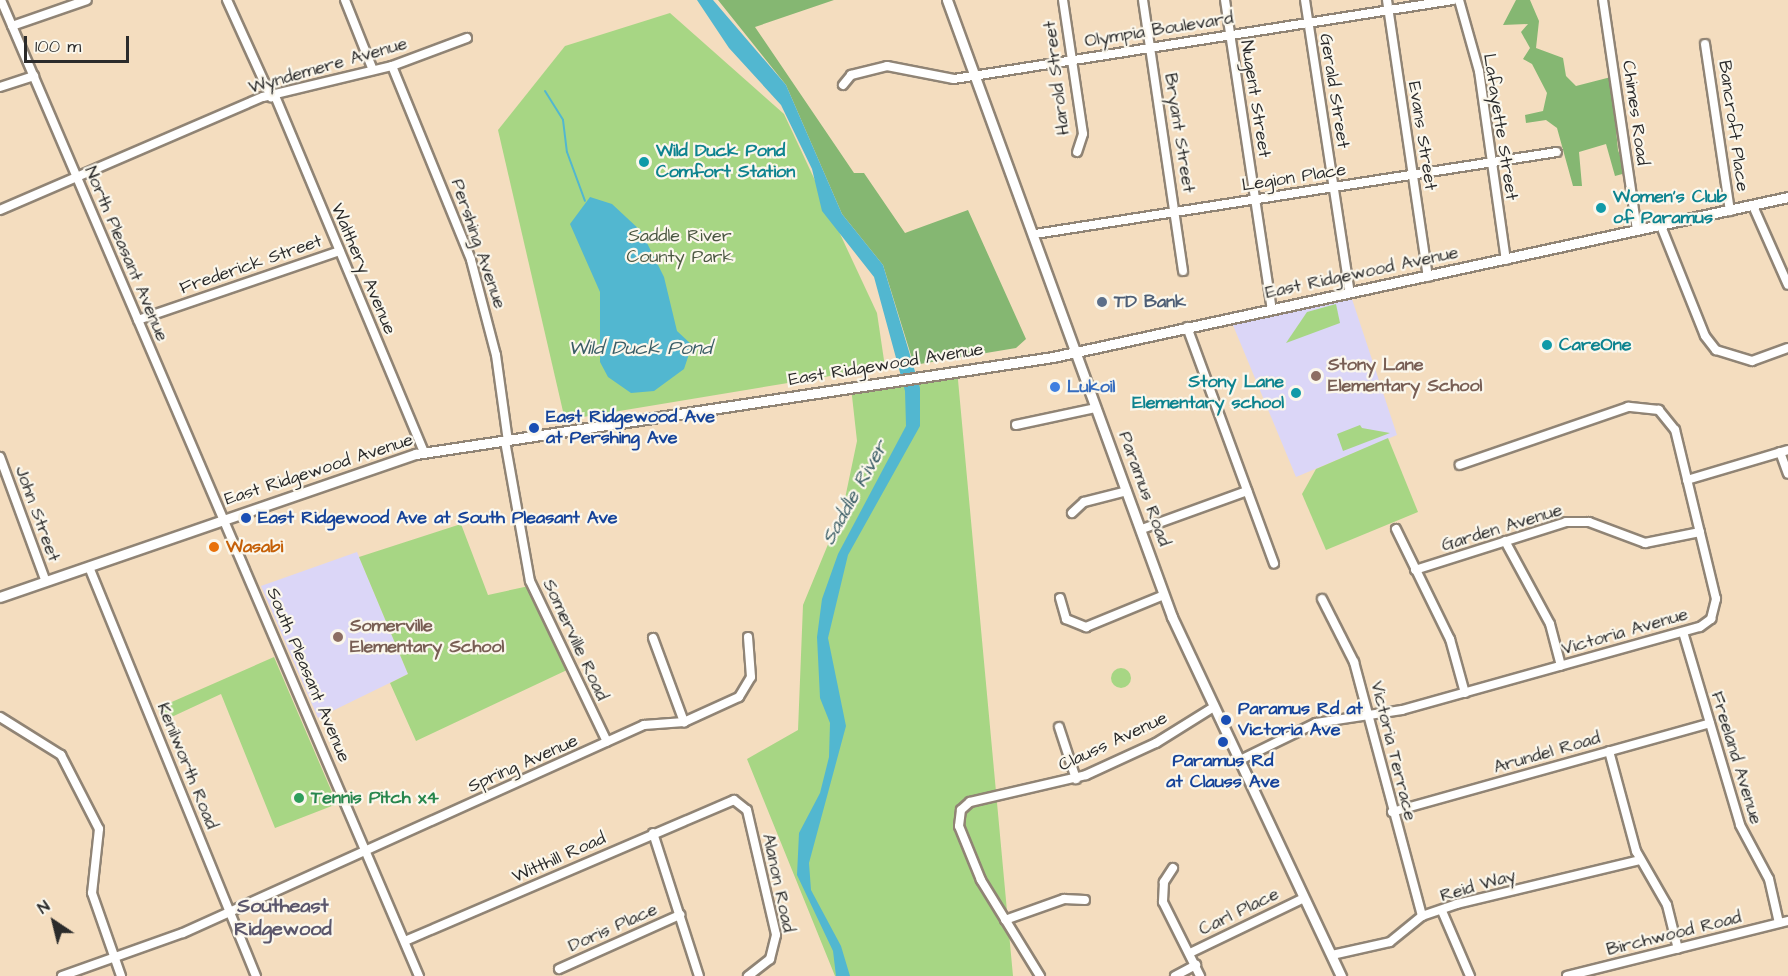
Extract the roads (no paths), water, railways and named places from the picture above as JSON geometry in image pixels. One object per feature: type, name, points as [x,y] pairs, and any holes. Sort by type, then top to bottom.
[{"type":"main road","name":"Paramus Road","points":[[947,0],[976,72],[1164,595],[1212,708],[1341,976]]},
{"type":"main road","name":"East Ridgewood Avenue","points":[[0,597],[224,519],[424,453],[1075,351],[1428,277],[1788,197]]},
{"type":"street","name":"North Pleasant Avenue","points":[[1,0],[224,519]]},
{"type":"street","points":[[12,26],[87,0]]},
{"type":"street","name":"Walthery Avenue","points":[[228,0],[273,96],[424,453]]},
{"type":"street","points":[[345,0],[372,68]]},
{"type":"street","name":"Harold Street","points":[[1063,0],[1083,134],[1077,152]]},
{"type":"street","name":"Bryant Street","points":[[1143,0],[1183,271]]},
{"type":"street","name":"Nugent Street","points":[[1225,0],[1272,309]]},
{"type":"street","name":"Gerald Street","points":[[1305,0],[1350,293]]},
{"type":"street","name":"Evans Street","points":[[1387,0],[1428,277]]},
{"type":"street","name":"Olympia Boulevard","points":[[843,85],[851,75],[887,66],[944,79],[976,72],[1453,0]]},
{"type":"street","name":"Lafayette Street","points":[[1459,0],[1479,71],[1506,260]]},
{"type":"street","name":"Chimes Road","points":[[1603,0],[1636,231]]},
{"type":"street","name":"Wyndemere Avenue","points":[[0,210],[273,96],[372,68],[392,66],[466,38]]},
{"type":"street","name":"Bancroft Place","points":[[1706,44],[1730,211]]},
{"type":"street","name":"Pershing Avenue","points":[[392,66],[471,260],[496,355],[506,441]]},
{"type":"street","points":[[0,87],[34,76]]},
{"type":"street","name":"Legion Place","points":[[1035,234],[1557,152]]},
{"type":"street","points":[[1754,206],[1788,285]]},
{"type":"street","points":[[1661,226],[1705,336],[1716,350],[1752,361],[1788,348]]},
{"type":"street","name":"Frederick Street","points":[[138,320],[339,251]]},
{"type":"street","points":[[1187,327],[1274,564]]},
{"type":"street","name":"Victoria Avenue","points":[[1238,761],[1303,728],[1370,716],[1465,693],[1683,632],[1707,623],[1716,606],[1700,532],[1671,422],[1644,405],[1460,465]]},
{"type":"street","points":[[1016,425],[1096,408]]},
{"type":"street","name":"Somerville Road","points":[[506,441],[530,581],[607,742]]},
{"type":"street","points":[[1687,480],[1784,451],[1788,474]]},
{"type":"street","name":"John Street","points":[[0,457],[46,582]]},
{"type":"street","points":[[1072,513],[1084,502],[1127,491]]},
{"type":"street","points":[[1142,529],[1247,491]]},
{"type":"street","name":"South Pleasant Avenue","points":[[224,519],[419,976]]},
{"type":"street","name":"Garden Avenue","points":[[1415,570],[1505,541],[1578,521],[1645,543],[1700,532]]},
{"type":"street","points":[[1396,529],[1450,639],[1465,693]]},
{"type":"street","points":[[1505,541],[1542,606],[1561,666]]},
{"type":"street","name":"Kenilworth Road","points":[[89,567],[256,976]]},
{"type":"street","points":[[1060,598],[1066,619],[1086,627],[1164,595]]},
{"type":"street","name":"Victoria Terrace","points":[[1322,599],[1354,662],[1370,716],[1392,812],[1422,916]]},
{"type":"street","name":"Freeland Avenue","points":[[1683,632],[1740,825],[1771,884],[1779,923]]},
{"type":"street","name":"Spring Avenue","points":[[62,976],[230,911],[367,852],[644,725],[684,722],[744,693],[751,677],[748,637]]},
{"type":"street","points":[[653,638],[684,722]]},
{"type":"street","name":"Clauss Avenue","points":[[1040,976],[1005,920],[959,826],[961,810],[970,802],[1076,779],[1156,743],[1212,708]]},
{"type":"street","points":[[0,717],[61,755],[99,829],[92,893],[112,958],[121,976]]},
{"type":"street","name":"Arundel Road","points":[[1392,812],[1710,723]]},
{"type":"street","points":[[1059,727],[1076,779]]},
{"type":"street","points":[[1610,751],[1640,860],[1667,905],[1678,948]]},
{"type":"street","name":"Witthill Road","points":[[405,941],[725,802]]},
{"type":"street","name":"Alanon Road","points":[[725,802],[739,802],[747,810],[776,935],[770,959],[748,976]]},
{"type":"street","points":[[653,833],[699,976]]},
{"type":"street","name":"Reid Way","points":[[1332,955],[1396,940],[1422,916],[1640,860]]},
{"type":"street","points":[[1173,868],[1164,882],[1163,902],[1200,976]]},
{"type":"street","points":[[1005,920],[1064,899],[1085,900]]},
{"type":"street","name":"Carl Place","points":[[1190,953],[1302,899]]},
{"type":"street","points":[[1442,911],[1470,976]]},
{"type":"street","name":"Doris Place","points":[[558,969],[680,915]]},
{"type":"street","name":"Birchwood Road","points":[[1567,976],[1599,972],[1678,948],[1788,921]]},
{"type":"street","name":"Carl Place","points":[[1175,976],[1196,965]]},
{"type":"water","points":[[697,0],[713,0],[786,85],[842,214],[883,265],[920,388],[920,426],[848,555],[828,638],[846,726],[809,863],[811,890],[841,946],[850,976],[836,976],[833,951],[797,875],[799,833],[820,793],[829,757],[830,723],[820,698],[817,637],[822,599],[838,554],[906,426],[905,391],[874,277],[822,211],[812,169],[781,105],[729,48]]},
{"type":"water","name":"Wild Duck Pond","points":[[590,197],[612,204],[641,231],[664,277],[677,331],[692,345],[684,369],[654,391],[631,393],[608,377],[600,362],[600,292],[570,224]]},
{"type":"waterway","points":[[545,91],[563,120],[567,152],[585,201]]},
{"type":"place","name":"Wild Duck Pond Comfort Station","points":[[644,162]]},
{"type":"place","name":"Women's Club of Paramus","points":[[1601,208]]},
{"type":"place","name":"TD Bank","points":[[1102,302]]},
{"type":"place","name":"CareOne","points":[[1547,345]]},
{"type":"place","name":"Stony Lane Elementary School","points":[[1316,376]]},
{"type":"place","name":"Lukoil","points":[[1055,387]]},
{"type":"place","name":"Stony Lane Elementary school","points":[[1296,393]]},
{"type":"place","name":"East Ridgewood Ave at Pershing Ave","points":[[534,428]]},
{"type":"place","name":"East Ridgewood Ave at South Pleasant Ave","points":[[246,518]]},
{"type":"place","name":"Wasabi","points":[[214,547]]},
{"type":"place","name":"Somerville Elementary School","points":[[338,637]]},
{"type":"place","name":"Paramus Rd at Victoria Ave","points":[[1226,720]]},
{"type":"place","name":"Paramus Rd at Clauss Ave","points":[[1223,742]]},
{"type":"place","name":"Tennis Pitch x4","points":[[299,798]]},
{"type":"district","name":"Southeast Ridgewood","points":[[283,918]]},
{"type":"park label","name":"Saddle River County Park","points":[[680,247]]},
{"type":"water label","name":"Saddle River","points":[[855,493]]}]
